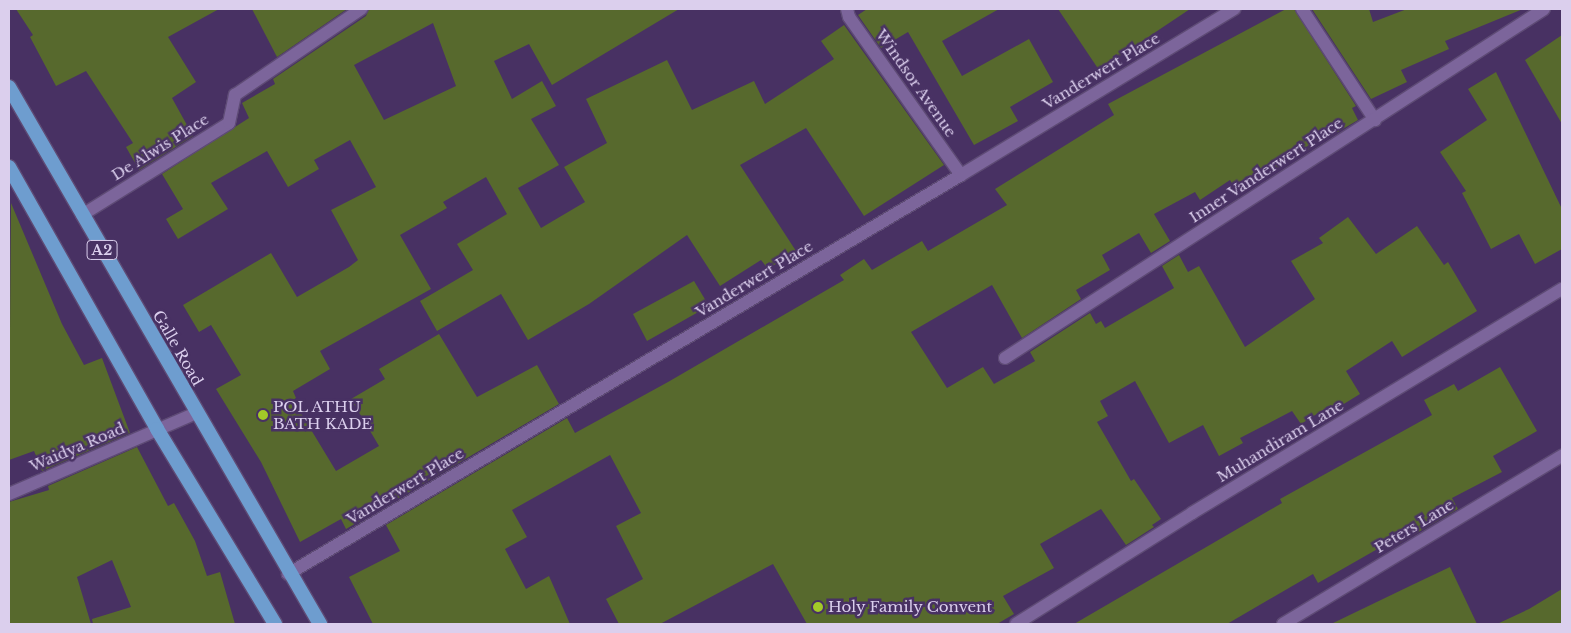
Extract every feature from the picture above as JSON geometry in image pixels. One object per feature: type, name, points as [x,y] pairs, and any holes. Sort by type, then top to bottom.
[{"type":"highway","name":"Galle Road","points":[[9,87],[288,574],[320,624]]},
{"type":"highway","name":"A2","points":[[9,167],[157,429],[275,624]]},
{"type":"street","name":"De Alwis Place","points":[[82,214],[229,123],[235,96],[361,9]]},
{"type":"street","name":"Windsor Avenue","points":[[847,9],[849,17],[961,175]]},
{"type":"street","points":[[1302,9],[1375,120]]},
{"type":"street","name":"Inner Vanderwert Place","points":[[1005,358],[1544,9]]},
{"type":"street","name":"Vanderwert Place","points":[[288,574],[961,175],[1229,10]]},
{"type":"street","name":"Muhandiram Lane","points":[[1016,624],[1192,513],[1562,289]]},
{"type":"street","name":"Waidya Road","points":[[9,494],[196,413]]},
{"type":"street","name":"Peters Lane","points":[[1282,624],[1562,456]]},
{"type":"building","points":[[16,9],[219,9],[168,37],[196,82],[172,98],[193,136],[139,170],[126,147],[133,143],[86,71],[56,86],[30,37],[33,35]]},
{"type":"building","points":[[252,9],[347,9],[277,57]]},
{"type":"building","points":[[369,9],[679,9],[552,85],[529,44],[494,61],[512,99],[542,81],[556,106],[531,119],[559,165],[518,188],[541,228],[585,202],[564,167],[607,143],[586,99],[667,60],[692,110],[754,81],[765,104],[834,59],[821,41],[844,25],[944,165],[864,216],[806,128],[740,165],[796,251],[768,269],[761,260],[720,286],[687,235],[589,304],[528,340],[501,294],[437,331],[420,301],[473,270],[457,244],[507,214],[486,177],[443,202],[447,208],[400,235],[431,289],[320,351],[330,369],[293,391],[296,398],[293,400],[336,471],[379,446],[351,399],[385,379],[379,369],[439,334],[477,397],[537,365],[559,404],[346,529],[341,519],[300,542],[261,462],[216,389],[241,375],[211,325],[199,332],[183,305],[271,253],[297,297],[349,267],[358,260],[331,210],[376,187],[350,140],[314,160],[319,169],[288,187],[267,151],[211,183],[228,209],[178,239],[166,219],[183,209],[162,174],[249,118],[242,103],[275,84],[273,79],[366,16]],"holes":[[[433,23],[456,86],[384,120],[354,65]]]},
{"type":"building","points":[[867,9],[999,9],[942,41],[962,76],[1029,39],[1053,82],[1010,107],[1018,121],[974,145],[908,32],[881,48],[858,15]]},
{"type":"building","points":[[1058,9],[1190,9],[1099,70]]},
{"type":"building","points":[[1286,9],[1294,9],[1356,106],[1352,108],[1358,120],[1237,192],[1230,180],[1200,200],[1195,192],[1154,214],[1170,241],[1151,253],[1139,233],[1102,255],[1110,270],[1076,290],[1081,299],[1022,338],[992,285],[911,332],[947,388],[983,367],[994,384],[1035,361],[1030,352],[1090,313],[1096,324],[1101,321],[1105,328],[1174,288],[1162,266],[1179,255],[1188,272],[1199,266],[1245,347],[1315,299],[1291,261],[1323,243],[1319,238],[1348,217],[1376,254],[1417,226],[1444,265],[1448,262],[1477,311],[1402,357],[1392,341],[1346,371],[1360,394],[1334,410],[1331,405],[1301,424],[1292,411],[1240,438],[1243,443],[1219,456],[1203,425],[1169,443],[1135,381],[1100,401],[1108,416],[1097,422],[1131,481],[1134,479],[1161,519],[1152,525],[1154,527],[1126,545],[1101,509],[1040,544],[1054,568],[1003,596],[1014,614],[997,624],[807,624],[773,564],[660,624],[619,624],[606,599],[643,579],[616,526],[641,513],[610,455],[512,510],[527,537],[505,549],[526,589],[549,576],[570,624],[373,624],[349,577],[400,551],[386,525],[567,418],[575,433],[668,382],[844,280],[840,275],[864,259],[872,270],[922,241],[928,251],[1007,205],[995,189],[1114,115],[1108,104]]},
{"type":"building","points":[[1312,9],[1369,9],[1373,22],[1407,9],[1523,9],[1445,41],[1449,49],[1401,70],[1407,82],[1371,99]]},
{"type":"building","points":[[1562,35],[1562,124],[1525,60]]},
{"type":"building","points":[[1496,72],[1562,209],[1562,249],[1535,264],[1519,234],[1491,249],[1462,193],[1466,191],[1440,152],[1487,120],[1468,89]]},
{"type":"building","points":[[11,203],[62,324],[84,365],[102,358],[130,433],[42,471],[34,451],[9,460]]},
{"type":"building","points":[[694,281],[709,306],[647,341],[633,314]]},
{"type":"building","points":[[1500,367],[1537,431],[1493,456],[1502,472],[1452,498],[1458,509],[1398,544],[1395,539],[1318,583],[1313,574],[1227,624],[1074,624],[1282,503],[1280,499],[1432,415],[1424,400],[1454,384],[1458,391]]},
{"type":"building","points":[[137,447],[168,506],[174,503],[195,541],[207,576],[220,572],[235,624],[93,624],[92,619],[131,607],[112,560],[77,577],[91,624],[9,624],[9,502],[49,490],[48,486]]},
{"type":"building","points":[[1450,567],[1477,624],[1331,624],[1412,585]]},
{"type":"building","points":[[1562,589],[1562,624],[1497,624],[1529,609]]},
{"type":"place","name":"POL ATHU BATH KADE","points":[[263,415]]},
{"type":"place","name":"Holy Family Convent","points":[[818,607]]}]
